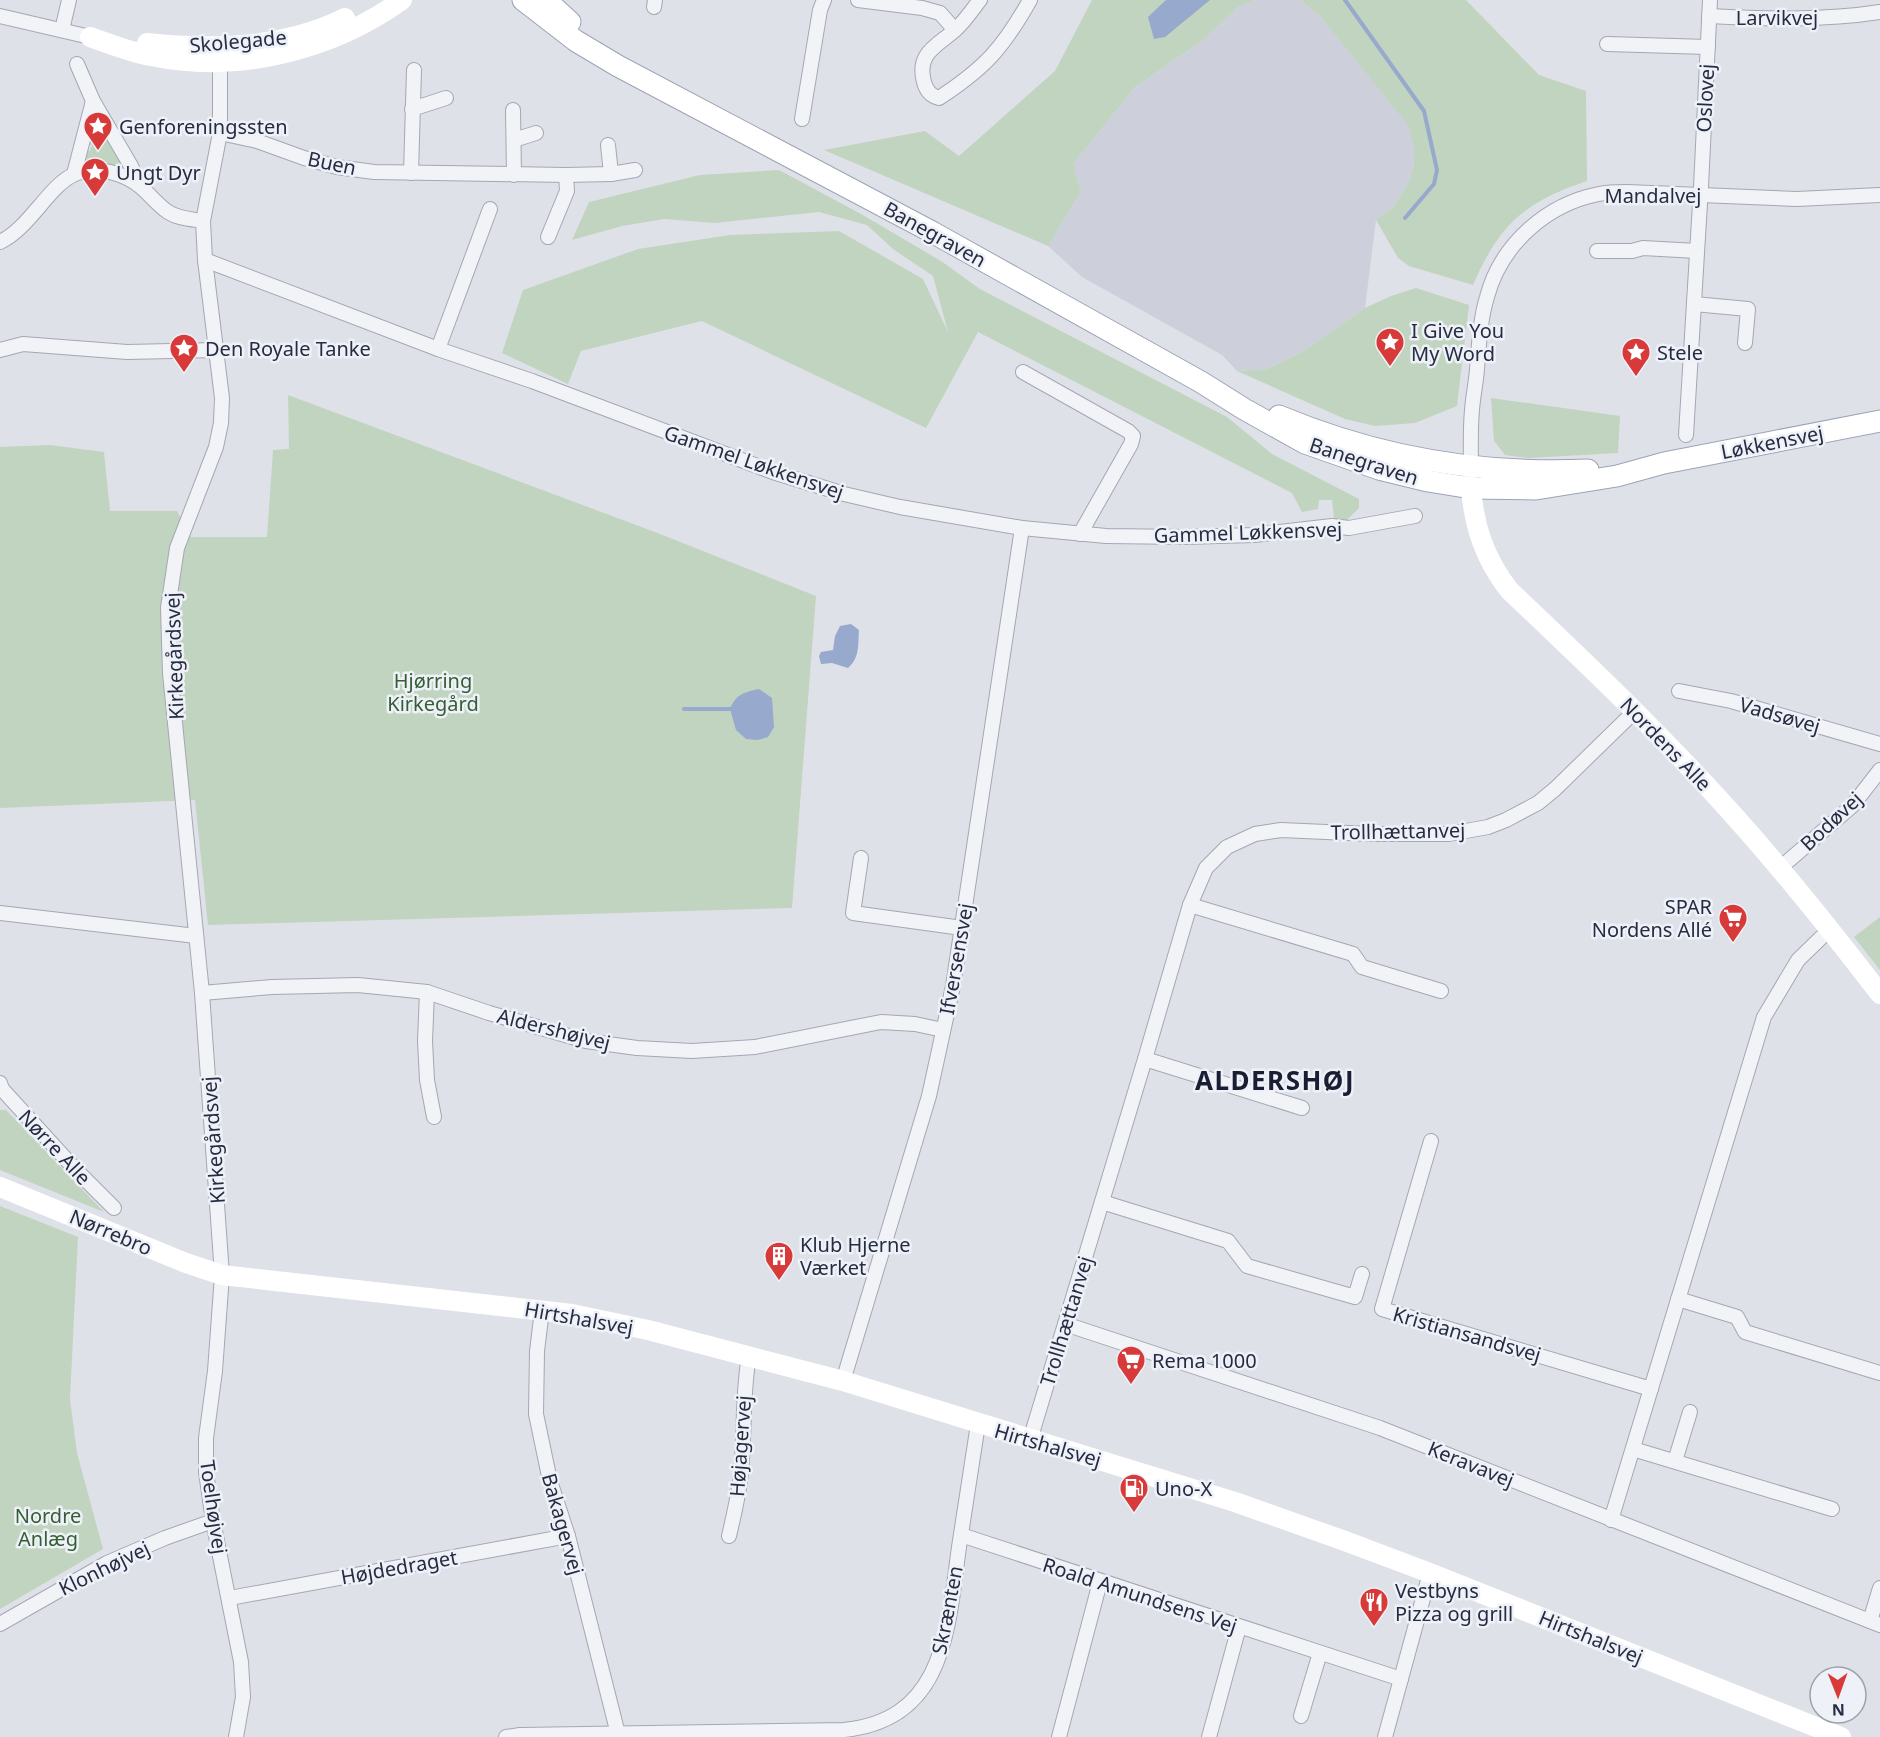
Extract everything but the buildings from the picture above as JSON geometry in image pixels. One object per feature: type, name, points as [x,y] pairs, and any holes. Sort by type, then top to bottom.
[{"type":"main road","name":"Banegraven","points":[[523,0],[576,41],[618,66],[932,232],[1201,382],[1305,443],[1378,469],[1470,488]]},
{"type":"main road","name":"Banegraven","points":[[546,0],[566,20],[615,57],[666,90]]},
{"type":"main road","name":"Banegraven","points":[[1201,382],[1299,424],[1339,438],[1385,452],[1471,467]]},
{"type":"main road","name":"Løkkensvej","points":[[1471,467],[1568,471],[1616,469],[1664,463],[1880,421]]},
{"type":"main road","name":"Løkkensvej","points":[[1470,488],[1536,489],[1568,485],[1617,476],[1664,463]]},
{"type":"street","points":[[62,30],[69,0]]},
{"type":"street","name":"Skolegade","points":[[220,55],[335,23],[379,0]]},
{"type":"street","name":"Skolegade","points":[[0,16],[90,38],[173,46],[220,55],[276,56],[307,48],[366,22],[402,0]]},
{"type":"street","points":[[802,119],[819,10],[824,0]]},
{"type":"street","points":[[858,0],[922,8],[940,13],[955,30]]},
{"type":"street","points":[[980,0],[955,30],[932,48],[923,63],[926,89],[935,97],[939,98],[947,93],[986,64],[1007,39],[1030,0]]},
{"type":"street","name":"Oslovej","points":[[1686,435],[1710,0]]},
{"type":"street","name":"Larvikvej","points":[[1709,16],[1799,19],[1849,17],[1880,12]]},
{"type":"street","points":[[1607,44],[1708,47]]},
{"type":"street","name":"Kirkegårdsvej","points":[[220,55],[220,133],[203,221],[205,260],[218,350],[222,398],[221,423],[216,447],[177,548],[168,608],[170,673],[202,993],[222,1275]]},
{"type":"street","points":[[77,64],[93,101],[131,166],[138,185]]},
{"type":"street","points":[[411,173],[414,70]]},
{"type":"street","points":[[412,109],[446,98]]},
{"type":"street","points":[[74,174],[93,101]]},
{"type":"street","points":[[513,110],[514,174]]},
{"type":"street","name":"Buen","points":[[220,133],[256,141],[337,167],[374,172],[566,175],[611,174],[635,170]]},
{"type":"street","points":[[514,140],[536,133]]},
{"type":"street","points":[[608,145],[611,174]]},
{"type":"street","points":[[3,240],[12,236],[61,184],[74,174],[90,170],[120,175],[138,185],[169,213],[180,218],[203,221]]},
{"type":"street","points":[[548,237],[567,191],[566,175]]},
{"type":"street","name":"Mandalvej","points":[[1470,488],[1472,410],[1483,319],[1490,287],[1497,270],[1511,248],[1529,228],[1551,212],[1575,201],[1600,194],[1627,192],[1797,199],[1880,195]]},
{"type":"street","points":[[438,349],[490,209]]},
{"type":"street","points":[[1597,250],[1632,251],[1643,248],[1697,250]]},
{"type":"street","name":"Gammel Løkkensvej","points":[[205,260],[438,349],[562,392],[773,472],[844,494],[900,507],[1022,528],[1106,536],[1254,535],[1332,526],[1349,528],[1415,516]]},
{"type":"street","points":[[1694,304],[1748,309],[1745,343]]},
{"type":"street","points":[[0,350],[23,344],[127,352],[218,350]]},
{"type":"street","points":[[1023,372],[1128,431],[1133,436],[1131,444],[1080,534]]},
{"type":"street","name":"Nordens Alle","points":[[1470,488],[1473,518],[1482,543],[1498,575],[1509,590],[1635,711],[1706,785],[1780,868],[1880,994]]},
{"type":"street","name":"Ifversensvej","points":[[843,1381],[929,1095],[953,986],[1022,528]]},
{"type":"street","name":"Vadsøvej","points":[[1679,691],[1731,701],[1880,744]]},
{"type":"street","name":"Trollhættanvej","points":[[1030,1440],[1190,905],[1206,868],[1227,847],[1255,834],[1281,830],[1371,834],[1449,834],[1488,827],[1538,803],[1635,711]]},
{"type":"street","name":"Bodøvej","points":[[1780,868],[1852,806],[1880,770]]},
{"type":"street","points":[[861,858],[853,914],[962,928]]},
{"type":"street","points":[[1190,905],[1353,954],[1362,967],[1441,991]]},
{"type":"street","points":[[0,913],[196,936]]},
{"type":"street","points":[[1611,1520],[1764,1017],[1798,960],[1830,929]]},
{"type":"street","name":"Aldershøjvej","points":[[202,993],[272,987],[358,986],[427,992],[489,1013],[586,1041],[637,1048],[692,1051],[755,1047],[880,1022],[915,1024],[943,1030]]},
{"type":"street","points":[[427,992],[425,1041],[427,1080],[434,1117]]},
{"type":"street","points":[[1145,1059],[1302,1108]]},
{"type":"street","name":"Nørre Alle","points":[[0,1083],[2,1089],[37,1128],[114,1208]]},
{"type":"street","name":"Kristiansandsvej","points":[[1431,1141],[1382,1310],[1651,1389]]},
{"type":"street","name":"Nørrebro","points":[[0,1188],[186,1263],[222,1275]]},
{"type":"street","points":[[1102,1202],[1228,1240],[1247,1266],[1355,1297],[1362,1274]]},
{"type":"street","name":"Hirtshalsvej","points":[[222,1275],[542,1310],[648,1330],[843,1381],[1234,1502],[1430,1573],[1841,1737]]},
{"type":"street","name":"Toelhøjvej","points":[[222,1275],[215,1371],[206,1438],[206,1472],[213,1521],[241,1662],[243,1697],[236,1737]]},
{"type":"street","points":[[1678,1299],[1737,1317],[1745,1332],[1880,1373]]},
{"type":"street","name":"Bakagervej","points":[[542,1310],[537,1351],[536,1414],[550,1481],[568,1536],[618,1734]]},
{"type":"street","name":"Keravavej","points":[[1065,1324],[1380,1428],[1875,1623],[1880,1588]]},
{"type":"street","name":"Højagervej","points":[[729,1536],[741,1472],[745,1378],[749,1356]]},
{"type":"street","points":[[1675,1461],[1690,1412]]},
{"type":"street","name":"Skrænten","points":[[506,1737],[844,1730],[870,1725],[899,1712],[922,1691],[939,1659],[948,1624],[978,1424]]},
{"type":"street","points":[[1633,1449],[1832,1509]]},
{"type":"street","name":"Klonhøjvej","points":[[0,1624],[107,1563],[165,1538],[213,1521]]},
{"type":"street","name":"Roald Amundsens Vej","points":[[961,1535],[1401,1679]]},
{"type":"street","name":"Højdedraget","points":[[230,1598],[568,1536]]},
{"type":"street","points":[[1385,1737],[1430,1573]]},
{"type":"street","points":[[1059,1737],[1100,1582]]},
{"type":"street","points":[[1209,1737],[1239,1627]]},
{"type":"street","points":[[1301,1716],[1320,1653]]},
{"type":"street","points":[[225,1737],[236,1737]]},
{"type":"shaded area","points":[[1255,0],[1300,0],[1319,15],[1408,124],[1414,148],[1414,165],[1409,182],[1393,207],[1376,220],[1365,308],[1304,351],[1267,369],[1237,371],[1222,355],[1082,277],[1048,246],[1081,191],[1073,164],[1135,87],[1202,41],[1238,7]]},
{"type":"green space","points":[[1092,0],[1255,0],[1238,7],[1202,41],[1135,87],[1073,164],[1081,191],[1048,246],[824,150],[925,131],[959,156],[1055,71]]},
{"type":"green space","points":[[1300,0],[1466,0],[1539,75],[1586,91],[1587,181],[1546,198],[1516,218],[1493,246],[1473,285],[1409,266],[1398,258],[1376,220],[1393,207],[1409,182],[1414,165],[1414,148],[1408,125],[1319,15]]},
{"type":"green space","points":[[94,119],[123,164],[121,168],[105,166],[105,162],[98,161],[98,165],[87,165],[84,162],[86,150],[90,151],[92,145],[87,144]]},
{"type":"green space","points":[[779,170],[941,261],[980,289],[1227,417],[1272,454],[1359,499],[1359,508],[1345,522],[1334,519],[1332,500],[1319,500],[1318,509],[1302,512],[1292,493],[978,332],[926,428],[702,321],[581,351],[568,384],[502,353],[523,290],[638,249],[730,235],[839,231],[923,279],[948,332],[933,276],[893,249],[867,225],[819,212],[715,223],[664,219],[622,226],[572,240],[589,202],[700,175]]},
{"type":"green space","points":[[1416,288],[1469,305],[1457,406],[1415,423],[1375,426],[1345,419],[1237,371],[1267,369],[1304,351],[1365,308]]},
{"type":"green space","name":"Hjørring Kirkegård","points":[[288,395],[655,532],[816,596],[792,908],[208,925],[195,800],[0,808],[0,447],[50,445],[104,452],[110,511],[177,511],[191,537],[267,537],[273,450],[289,449]]},
{"type":"green space","points":[[1491,398],[1620,416],[1618,453],[1528,458],[1505,455],[1494,441]]},
{"type":"green space","points":[[1880,917],[1880,970],[1854,937]]},
{"type":"green space","points":[[0,1110],[6,1110],[104,1212],[0,1170]]},
{"type":"green space","name":"Nordre Anlæg","points":[[0,1206],[78,1237],[70,1399],[77,1453],[103,1549],[0,1609]]},
{"type":"water","points":[[1166,0],[1210,0],[1165,37],[1154,39],[1148,17]]},
{"type":"water","points":[[851,624],[859,630],[858,650],[852,664],[848,668],[832,663],[821,664],[819,656],[821,652],[833,650],[835,636],[840,626]]},
{"type":"water","points":[[759,689],[772,698],[774,727],[768,737],[758,740],[746,739],[736,730],[730,709],[741,695]]},
{"type":"waterway","points":[[1345,0],[1424,111],[1437,170],[1434,184],[1405,218]]},
{"type":"waterway","points":[[684,709],[730,709]]},
{"type":"place","name":"Genforeningssten","points":[[98,152]]},
{"type":"place","name":"Ungt Dyr","points":[[95,198]]},
{"type":"place","name":"I Give You My Word","points":[[1390,368]]},
{"type":"place","name":"Den Royale Tanke","points":[[184,374]]},
{"type":"place","name":"Stele","points":[[1636,378]]},
{"type":"place","name":"SPAR Nordens Allé","points":[[1733,944]]},
{"type":"place","name":"Klub Hjerne Værket","points":[[779,1282]]},
{"type":"place","name":"Rema 1000","points":[[1131,1386]]},
{"type":"place","name":"Uno-X","points":[[1134,1514]]},
{"type":"place","name":"Vestbyns Pizza og grill","points":[[1374,1628]]},
{"type":"district","name":"ALDERSHØJ","points":[[1275,1080]]}]
